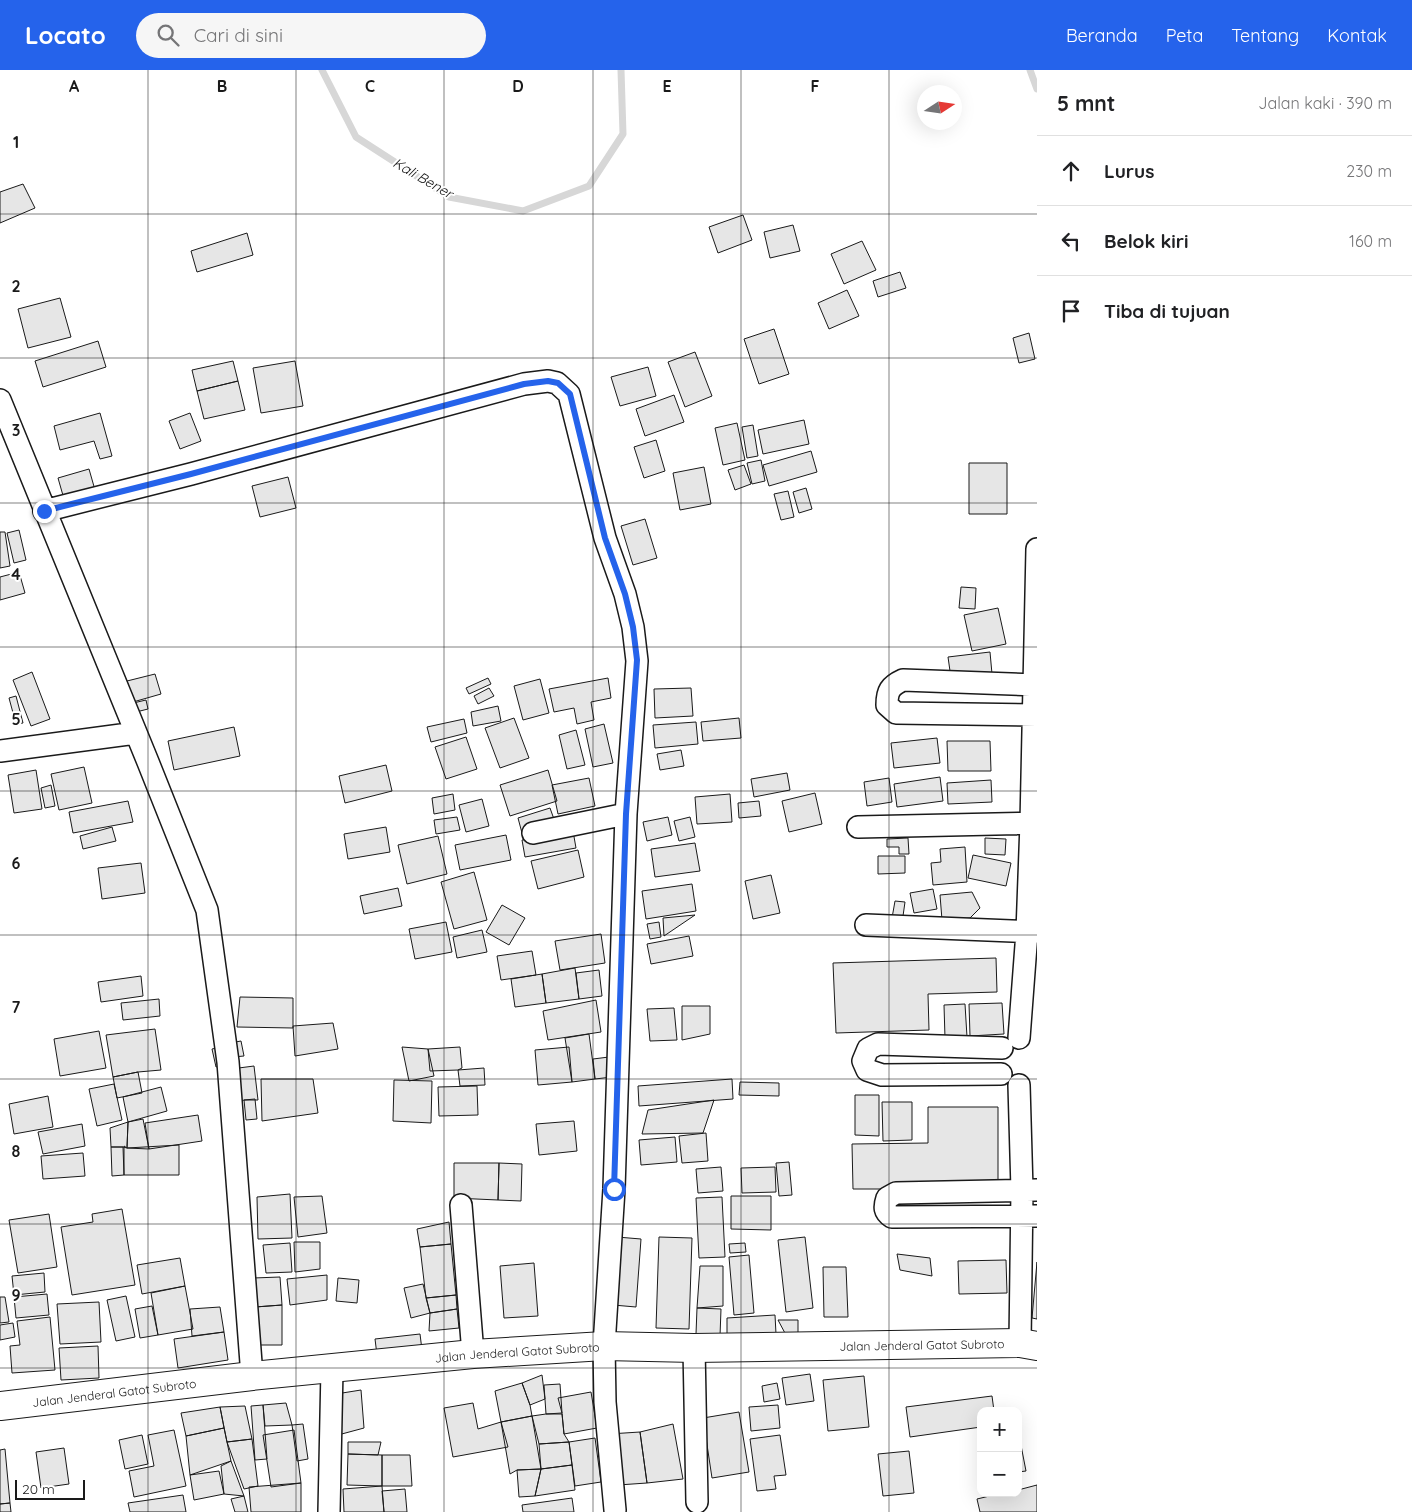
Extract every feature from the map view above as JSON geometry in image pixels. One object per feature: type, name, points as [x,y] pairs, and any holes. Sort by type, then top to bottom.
[{"type":"highway","name":"Jalan Jenderal Gatot Subroto","points":[[0,1406],[332,1368],[473,1354],[604,1346],[694,1348],[1028,1344]]},
{"type":"street","points":[[44,511],[191,474],[524,384],[548,381],[558,383],[570,394],[605,538],[625,594],[633,627],[637,660],[626,814],[614,1189],[604,1346],[605,1402],[615,1510]]},
{"type":"street","points":[[0,400],[207,910],[228,1062],[252,1376]]},
{"type":"street","points":[[1020,1043],[1032,932],[1037,549]]},
{"type":"street","points":[[1036,685],[902,680],[892,685],[887,694],[887,705],[896,714],[1036,715]]},
{"type":"street","points":[[0,751],[136,733]]},
{"type":"street","points":[[533,833],[626,814]]},
{"type":"street","points":[[858,827],[1034,823]]},
{"type":"street","points":[[866,925],[1032,932]]},
{"type":"street","points":[[1001,1074],[882,1075],[867,1070],[863,1061],[868,1049],[878,1044],[1020,1043]]},
{"type":"street","points":[[1020,1043],[998,1057],[998,1065],[1001,1074],[1009,1082],[1028,1083],[1030,1190],[1028,1344]]},
{"type":"street","points":[[1029,1216],[892,1217],[886,1213],[884,1206],[887,1198],[896,1193],[1030,1190]]},
{"type":"street","points":[[461,1205],[473,1354]]},
{"type":"street","points":[[694,1348],[698,1502]]},
{"type":"street","points":[[329,1512],[332,1368]]},
{"type":"building","points":[[23,184],[35,208],[0,223],[0,192]]},
{"type":"building","points":[[743,215],[752,240],[718,253],[709,227]]},
{"type":"building","points":[[793,225],[800,251],[770,258],[764,232]]},
{"type":"building","points":[[247,233],[253,255],[197,272],[191,251]]},
{"type":"building","points":[[862,241],[876,270],[844,284],[831,254]]},
{"type":"building","points":[[900,272],[906,288],[878,297],[873,281]]},
{"type":"building","points":[[847,290],[859,316],[829,329],[818,303]]},
{"type":"building","points":[[60,298],[71,337],[28,348],[18,309]]},
{"type":"building","points":[[774,329],[789,374],[759,384],[744,339]]},
{"type":"building","points":[[1029,333],[1035,359],[1019,363],[1013,338]]},
{"type":"building","points":[[98,341],[106,367],[43,387],[35,361]]},
{"type":"building","points":[[695,352],[712,396],[685,407],[668,362]]},
{"type":"building","points":[[233,361],[238,381],[197,391],[192,370]]},
{"type":"building","points":[[295,361],[303,406],[261,413],[253,368]]},
{"type":"building","points":[[648,367],[656,396],[620,406],[611,377]]},
{"type":"building","points":[[238,381],[245,410],[204,419],[197,391]]},
{"type":"building","points":[[674,395],[684,422],[645,436],[636,409]]},
{"type":"building","points":[[100,413],[112,456],[100,459],[94,441],[60,450],[54,426]]},
{"type":"building","points":[[190,413],[201,441],[180,449],[169,421]]},
{"type":"building","points":[[804,420],[809,444],[763,454],[758,430]]},
{"type":"building","points":[[737,423],[745,460],[723,465],[715,428]]},
{"type":"building","points":[[753,425],[758,456],[747,458],[742,427]]},
{"type":"building","points":[[656,440],[665,471],[644,478],[634,447]]},
{"type":"building","points":[[811,451],[817,472],[769,486],[763,465]]},
{"type":"building","points":[[761,460],[765,481],[752,484],[747,463]]},
{"type":"building","points":[[969,463],[1007,463],[1007,514],[969,514]]},
{"type":"building","points":[[744,465],[751,484],[735,490],[728,470]]},
{"type":"building","points":[[704,467],[711,504],[680,510],[673,473]]},
{"type":"building","points":[[89,469],[95,490],[64,499],[58,478]]},
{"type":"building","points":[[288,477],[296,508],[260,517],[252,486]]},
{"type":"building","points":[[806,488],[812,509],[799,513],[793,492]]},
{"type":"building","points":[[788,491],[794,517],[781,520],[774,494]]},
{"type":"building","points":[[645,519],[657,558],[633,565],[621,526]]},
{"type":"building","points":[[19,530],[26,560],[14,563],[7,533]]},
{"type":"building","points":[[0,532],[5,532],[10,566],[0,568]]},
{"type":"building","points":[[19,572],[25,593],[0,600],[0,577]]},
{"type":"building","points":[[961,587],[976,588],[975,609],[959,608]]},
{"type":"building","points":[[998,608],[1006,644],[972,651],[964,615]]},
{"type":"building","points":[[990,652],[992,674],[951,678],[948,657]]},
{"type":"building","points":[[32,672],[50,719],[31,726],[13,680]]},
{"type":"building","points":[[155,674],[161,694],[133,702],[127,681]]},
{"type":"building","points":[[488,678],[491,684],[469,694],[466,688]]},
{"type":"building","points":[[608,678],[611,698],[591,702],[594,720],[577,724],[574,708],[554,712],[549,689]]},
{"type":"building","points":[[540,679],[549,713],[523,720],[514,686]]},
{"type":"building","points":[[489,688],[494,696],[478,704],[474,696]]},
{"type":"building","points":[[691,688],[693,716],[655,718],[654,689]]},
{"type":"building","points":[[16,696],[23,723],[16,724],[9,698]]},
{"type":"building","points":[[146,700],[148,709],[132,713],[129,704]]},
{"type":"building","points":[[498,706],[501,721],[473,726],[471,712]]},
{"type":"building","points":[[514,718],[529,758],[500,768],[485,728]]},
{"type":"building","points":[[739,718],[741,738],[703,741],[701,722]]},
{"type":"building","points":[[464,719],[467,733],[431,742],[427,727]]},
{"type":"building","points":[[696,722],[698,744],[655,748],[653,725]]},
{"type":"building","points":[[604,724],[613,763],[593,767],[585,729]]},
{"type":"building","points":[[234,727],[240,756],[174,770],[168,741]]},
{"type":"building","points":[[576,730],[585,765],[567,769],[559,735]]},
{"type":"building","points":[[466,737],[477,769],[446,779],[435,747]]},
{"type":"building","points":[[937,738],[940,763],[894,768],[891,743]]},
{"type":"building","points":[[947,741],[990,741],[991,771],[948,771]]},
{"type":"building","points":[[681,750],[684,766],[660,770],[657,754]]},
{"type":"building","points":[[386,765],[392,791],[345,803],[339,776]]},
{"type":"building","points":[[84,767],[92,803],[59,810],[51,774]]},
{"type":"building","points":[[36,770],[42,809],[14,813],[8,775]]},
{"type":"building","points":[[548,770],[557,801],[510,816],[500,785]]},
{"type":"building","points":[[787,773],[790,790],[754,797],[751,779]]},
{"type":"building","points":[[940,777],[943,801],[897,807],[894,784]]},
{"type":"building","points":[[589,778],[595,806],[558,814],[552,785]]},
{"type":"building","points":[[889,778],[892,802],[867,806],[864,782]]},
{"type":"building","points":[[991,780],[992,802],[948,804],[947,783]]},
{"type":"building","points":[[51,785],[55,806],[45,808],[41,788]]},
{"type":"building","points":[[815,793],[822,824],[789,832],[782,801]]},
{"type":"building","points":[[453,794],[455,810],[434,814],[432,798]]},
{"type":"building","points":[[730,794],[732,822],[697,824],[695,797]]},
{"type":"building","points":[[482,799],[489,826],[466,832],[459,805]]},
{"type":"building","points":[[128,801],[133,822],[73,833],[69,812]]},
{"type":"building","points":[[759,801],[761,816],[739,818],[738,803]]},
{"type":"building","points":[[550,808],[555,822],[522,833],[518,818]]},
{"type":"building","points":[[457,817],[460,830],[436,834],[434,820]]},
{"type":"building","points":[[668,817],[672,835],[647,841],[643,822]]},
{"type":"building","points":[[690,817],[695,837],[679,841],[674,821]]},
{"type":"building","points":[[112,827],[116,841],[83,849],[80,836]]},
{"type":"building","points":[[386,827],[390,852],[348,859],[344,834]]},
{"type":"building","points":[[573,831],[576,848],[525,857],[522,840]]},
{"type":"building","points":[[506,835],[511,860],[460,870],[455,845]]},
{"type":"building","points":[[438,836],[447,874],[407,884],[398,845]]},
{"type":"building","points":[[908,838],[909,854],[899,854],[899,847],[887,847],[887,839]]},
{"type":"building","points":[[985,838],[1006,839],[1005,855],[985,854]]},
{"type":"building","points":[[695,843],[700,871],[655,877],[651,849]]},
{"type":"building","points":[[965,847],[967,882],[933,885],[931,863],[941,862],[940,849]]},
{"type":"building","points":[[578,850],[584,877],[538,889],[531,861]]},
{"type":"building","points":[[973,855],[1011,863],[1006,886],[968,878]]},
{"type":"building","points":[[878,856],[905,856],[905,873],[878,874]]},
{"type":"building","points":[[141,863],[145,893],[102,899],[98,868]]},
{"type":"building","points":[[474,872],[487,920],[454,929],[441,882]]},
{"type":"building","points":[[771,875],[780,913],[753,919],[745,881]]},
{"type":"building","points":[[692,884],[696,911],[646,919],[642,891]]},
{"type":"building","points":[[398,888],[402,906],[364,914],[360,896]]},
{"type":"building","points":[[933,889],[937,909],[914,913],[910,893]]},
{"type":"building","points":[[972,892],[980,908],[970,918],[942,920],[940,895]]},
{"type":"building","points":[[895,901],[905,902],[903,916],[892,918]]},
{"type":"building","points":[[502,905],[525,918],[509,945],[486,932]]},
{"type":"building","points":[[695,915],[664,936],[663,918]]},
{"type":"building","points":[[446,922],[452,952],[415,959],[409,929]]},
{"type":"building","points":[[659,922],[661,937],[650,939],[647,924]]},
{"type":"building","points":[[482,930],[487,952],[457,958],[453,937]]},
{"type":"building","points":[[601,934],[605,963],[560,970],[555,941]]},
{"type":"building","points":[[689,936],[693,956],[651,964],[647,944]]},
{"type":"building","points":[[532,951],[536,975],[501,980],[497,956]]},
{"type":"building","points":[[996,958],[997,992],[928,994],[929,1030],[836,1033],[833,963]]},
{"type":"building","points":[[575,968],[579,999],[546,1003],[542,974]]},
{"type":"building","points":[[599,970],[602,996],[579,999],[576,973]]},
{"type":"building","points":[[542,974],[546,1003],[515,1007],[511,979]]},
{"type":"building","points":[[141,976],[143,996],[101,1002],[98,982]]},
{"type":"building","points":[[240,997],[293,998],[293,1028],[237,1027]]},
{"type":"building","points":[[159,999],[160,1016],[123,1020],[121,1003]]},
{"type":"building","points":[[596,1000],[601,1032],[548,1040],[543,1011]]},
{"type":"building","points":[[1002,1003],[1004,1034],[970,1036],[969,1004]]},
{"type":"building","points":[[965,1004],[967,1037],[945,1038],[944,1005]]},
{"type":"building","points":[[682,1006],[710,1006],[710,1034],[682,1040]]},
{"type":"building","points":[[674,1008],[677,1040],[650,1041],[647,1009]]},
{"type":"building","points":[[333,1023],[338,1049],[295,1056],[293,1026]]},
{"type":"building","points":[[155,1029],[161,1070],[113,1077],[106,1035]]},
{"type":"building","points":[[99,1031],[106,1068],[60,1076],[54,1039]]},
{"type":"building","points":[[589,1034],[595,1079],[572,1082],[565,1038]]},
{"type":"building","points":[[241,1041],[244,1056],[233,1057],[230,1043]]},
{"type":"building","points":[[221,1047],[224,1065],[216,1067],[212,1049]]},
{"type":"building","points":[[402,1047],[428,1049],[434,1076],[409,1081]]},
{"type":"building","points":[[460,1047],[462,1068],[458,1070],[430,1071],[428,1049]]},
{"type":"building","points":[[569,1047],[572,1082],[538,1085],[535,1050]]},
{"type":"building","points":[[609,1057],[612,1077],[595,1079],[593,1059]]},
{"type":"building","points":[[254,1066],[258,1100],[244,1100],[236,1103],[231,1069]]},
{"type":"building","points":[[484,1068],[485,1085],[460,1086],[458,1070]]},
{"type":"building","points":[[138,1072],[142,1093],[117,1098],[113,1077]]},
{"type":"building","points":[[261,1079],[313,1079],[318,1113],[262,1121]]},
{"type":"building","points":[[732,1079],[733,1099],[639,1106],[638,1086]]},
{"type":"building","points":[[394,1080],[432,1081],[431,1123],[393,1121]]},
{"type":"building","points":[[740,1082],[779,1083],[779,1096],[739,1095]]},
{"type":"building","points":[[114,1084],[122,1120],[97,1126],[89,1089]]},
{"type":"building","points":[[477,1086],[478,1115],[439,1116],[438,1087]]},
{"type":"building","points":[[161,1087],[167,1111],[128,1122],[123,1097]]},
{"type":"building","points":[[855,1095],[879,1095],[879,1136],[855,1135]]},
{"type":"building","points":[[48,1096],[53,1127],[14,1134],[9,1104]]},
{"type":"building","points":[[255,1099],[257,1119],[246,1120],[244,1100]]},
{"type":"building","points":[[714,1100],[703,1133],[642,1134],[648,1110]]},
{"type":"building","points":[[882,1102],[912,1102],[912,1140],[883,1141]]},
{"type":"building","points":[[928,1107],[998,1107],[998,1189],[853,1189],[852,1144],[928,1143]]},
{"type":"building","points":[[198,1115],[202,1141],[149,1149],[145,1123]]},
{"type":"building","points":[[143,1119],[149,1149],[127,1148],[128,1122]]},
{"type":"building","points":[[574,1121],[577,1151],[539,1155],[536,1124]]},
{"type":"building","points":[[128,1122],[127,1148],[111,1147],[110,1128]]},
{"type":"building","points":[[82,1124],[85,1146],[43,1154],[38,1132]]},
{"type":"building","points":[[706,1133],[708,1161],[682,1163],[679,1136]]},
{"type":"building","points":[[675,1137],[677,1162],[641,1165],[639,1140]]},
{"type":"building","points":[[179,1145],[179,1175],[124,1175],[124,1146],[127,1148]]},
{"type":"building","points":[[111,1147],[123,1147],[124,1175],[112,1176]]},
{"type":"building","points":[[83,1153],[85,1176],[43,1179],[41,1156]]},
{"type":"building","points":[[789,1162],[792,1195],[779,1196],[776,1163]]},
{"type":"building","points":[[454,1163],[499,1163],[498,1200],[454,1198]]},
{"type":"building","points":[[499,1163],[522,1164],[521,1201],[498,1200]]},
{"type":"building","points":[[721,1167],[723,1191],[698,1193],[696,1169]]},
{"type":"building","points":[[775,1167],[776,1192],[742,1193],[741,1168]]},
{"type":"building","points":[[290,1194],[292,1238],[258,1239],[257,1197]]},
{"type":"building","points":[[322,1196],[327,1233],[298,1237],[294,1197]]},
{"type":"building","points":[[731,1196],[771,1196],[771,1230],[731,1229]]},
{"type":"building","points":[[722,1197],[725,1257],[699,1258],[696,1198]]},
{"type":"building","points":[[122,1209],[135,1285],[72,1295],[61,1227],[93,1222],[92,1214]]},
{"type":"building","points":[[49,1214],[57,1267],[18,1273],[9,1220]]},
{"type":"building","points":[[449,1222],[451,1244],[420,1247],[417,1229]]},
{"type":"building","points":[[617,1237],[641,1239],[636,1307],[613,1305]]},
{"type":"building","points":[[659,1237],[692,1238],[689,1329],[656,1328]]},
{"type":"building","points":[[805,1237],[813,1308],[786,1312],[778,1240]]},
{"type":"building","points":[[294,1242],[320,1242],[320,1269],[295,1272]]},
{"type":"building","points":[[290,1243],[292,1272],[266,1273],[263,1245]]},
{"type":"building","points":[[745,1243],[746,1252],[730,1253],[729,1244]]},
{"type":"building","points":[[451,1244],[456,1295],[426,1298],[420,1247]]},
{"type":"building","points":[[897,1254],[930,1258],[932,1276],[900,1270]]},
{"type":"building","points":[[749,1255],[754,1313],[734,1315],[729,1257]]},
{"type":"building","points":[[180,1258],[185,1286],[142,1294],[137,1265]]},
{"type":"building","points":[[1006,1260],[1007,1293],[959,1294],[958,1261]]},
{"type":"building","points":[[1037,1262],[1037,1319],[1032,1318]]},
{"type":"building","points":[[534,1263],[538,1316],[504,1318],[500,1266]]},
{"type":"building","points":[[700,1266],[723,1266],[723,1306],[697,1308]]},
{"type":"building","points":[[823,1267],[846,1267],[848,1317],[824,1317]]},
{"type":"building","points":[[44,1273],[45,1292],[14,1295],[12,1276]]},
{"type":"building","points":[[327,1275],[327,1300],[290,1305],[287,1279]]},
{"type":"building","points":[[280,1277],[282,1305],[255,1307],[253,1278]]},
{"type":"building","points":[[338,1278],[359,1280],[357,1303],[336,1301]]},
{"type":"building","points":[[423,1284],[430,1313],[411,1318],[404,1288]]},
{"type":"building","points":[[185,1286],[193,1329],[158,1335],[151,1293]]},
{"type":"building","points":[[47,1294],[49,1315],[16,1318],[14,1297]]},
{"type":"building","points":[[456,1295],[457,1309],[430,1313],[426,1298]]},
{"type":"building","points":[[126,1296],[135,1337],[116,1341],[107,1300]]},
{"type":"building","points":[[0,1297],[5,1297],[9,1322],[0,1323]]},
{"type":"building","points":[[99,1302],[101,1342],[60,1344],[57,1304]]},
{"type":"building","points":[[282,1305],[282,1345],[256,1345],[255,1307]]},
{"type":"building","points":[[152,1306],[158,1335],[140,1338],[135,1309]]},
{"type":"building","points":[[220,1307],[224,1332],[192,1336],[190,1309]]},
{"type":"building","points":[[697,1308],[721,1309],[720,1336],[696,1334]]},
{"type":"building","points":[[457,1309],[459,1328],[429,1331],[430,1313]]},
{"type":"building","points":[[775,1315],[776,1334],[727,1336],[727,1318]]},
{"type":"building","points":[[50,1317],[55,1370],[12,1373],[10,1346],[20,1345],[17,1321]]},
{"type":"building","points":[[778,1320],[798,1320],[798,1335],[786,1335]]},
{"type":"building","points":[[13,1323],[15,1337],[0,1340],[0,1325]]},
{"type":"building","points":[[224,1332],[228,1360],[178,1368],[174,1339]]},
{"type":"building","points":[[420,1334],[422,1350],[377,1355],[375,1339]]},
{"type":"building","points":[[98,1346],[99,1378],[61,1380],[59,1348]]},
{"type":"building","points":[[810,1374],[814,1401],[786,1405],[782,1378]]},
{"type":"building","points":[[542,1375],[545,1399],[530,1405],[522,1383]]},
{"type":"building","points":[[864,1376],[869,1427],[828,1431],[823,1380]]},
{"type":"building","points":[[522,1383],[532,1416],[501,1422],[495,1391]]},
{"type":"building","points":[[777,1383],[780,1399],[764,1402],[762,1386]]},
{"type":"building","points":[[560,1384],[562,1413],[546,1414],[544,1385]]},
{"type":"building","points":[[361,1390],[364,1428],[338,1435],[336,1394]]},
{"type":"building","points":[[591,1392],[597,1428],[564,1434],[558,1398]]},
{"type":"building","points":[[992,1396],[993,1407],[977,1407],[977,1428],[910,1437],[906,1407]]},
{"type":"building","points":[[286,1403],[292,1425],[265,1426],[263,1405]]},
{"type":"building","points":[[473,1403],[478,1429],[501,1422],[508,1447],[453,1457],[444,1408]]},
{"type":"building","points":[[263,1405],[267,1459],[255,1460],[251,1406]]},
{"type":"building","points":[[778,1405],[780,1428],[751,1431],[749,1407]]},
{"type":"building","points":[[245,1406],[252,1439],[227,1442],[220,1407]]},
{"type":"building","points":[[220,1407],[224,1428],[186,1436],[181,1413]]},
{"type":"building","points":[[739,1412],[749,1472],[712,1478],[703,1418]]},
{"type":"building","points":[[562,1414],[564,1434],[569,1442],[539,1444],[532,1416]]},
{"type":"building","points":[[532,1416],[541,1469],[517,1470],[510,1474],[501,1422]]},
{"type":"building","points":[[303,1424],[308,1459],[297,1461],[292,1425]]},
{"type":"building","points":[[673,1424],[683,1479],[647,1483],[640,1432]]},
{"type":"building","points":[[224,1428],[231,1461],[190,1475],[186,1436]]},
{"type":"building","points":[[174,1430],[186,1486],[134,1497],[129,1471],[154,1466],[148,1435]]},
{"type":"building","points":[[294,1430],[301,1483],[271,1487],[263,1435]]},
{"type":"building","points":[[640,1432],[647,1483],[618,1485],[609,1434]]},
{"type":"building","points":[[142,1435],[148,1464],[125,1469],[119,1440]]},
{"type":"building","points":[[780,1435],[786,1475],[774,1476],[776,1489],[757,1491],[750,1439]]},
{"type":"building","points":[[595,1438],[601,1482],[575,1486],[569,1442]]},
{"type":"building","points":[[252,1439],[258,1486],[244,1489],[227,1442]]},
{"type":"building","points":[[348,1442],[381,1442],[378,1455],[348,1454]]},
{"type":"building","points":[[569,1442],[572,1465],[541,1469],[539,1444]]},
{"type":"building","points":[[64,1448],[69,1484],[41,1488],[36,1452]]},
{"type":"building","points":[[5,1449],[10,1503],[0,1504],[0,1450]]},
{"type":"building","points":[[1022,1450],[1026,1471],[1022,1472]]},
{"type":"building","points":[[909,1451],[914,1493],[883,1496],[878,1454]]},
{"type":"building","points":[[348,1454],[382,1455],[382,1486],[347,1485]]},
{"type":"building","points":[[382,1455],[410,1455],[412,1486],[382,1486]]},
{"type":"building","points":[[231,1461],[244,1496],[224,1494],[221,1466]]},
{"type":"building","points":[[572,1465],[575,1490],[535,1496],[541,1469]]},
{"type":"building","points":[[541,1469],[535,1496],[519,1497],[517,1470]]},
{"type":"building","points":[[219,1471],[224,1494],[194,1500],[190,1475]]},
{"type":"building","points":[[301,1483],[301,1512],[251,1512],[249,1487]]},
{"type":"building","points":[[1037,1485],[1037,1512],[980,1512],[977,1499],[985,1497],[1022,1497],[1022,1489]]},
{"type":"building","points":[[382,1486],[384,1512],[344,1512],[343,1489]]},
{"type":"building","points":[[405,1489],[407,1512],[384,1512],[382,1491]]},
{"type":"building","points":[[183,1495],[186,1512],[130,1512],[128,1503]]},
{"type":"building","points":[[244,1496],[248,1512],[235,1512],[231,1499]]},
{"type":"building","points":[[572,1498],[574,1512],[523,1512],[522,1505]]},
{"type":"building","points":[[10,1503],[11,1512],[0,1512],[0,1504]]},
{"type":"waterway","name":"Kali Bener","points":[[322,70],[356,137],[449,197],[523,211],[589,186],[623,134],[621,70]]},
{"type":"waterway","name":"Kali Bener","points":[[1030,70],[1037,89]]},
{"type":"route","points":[[44,511],[191,474],[524,384],[548,381],[558,383],[570,394],[605,538],[625,594],[633,627],[637,660],[626,814],[614,1189]]}]
